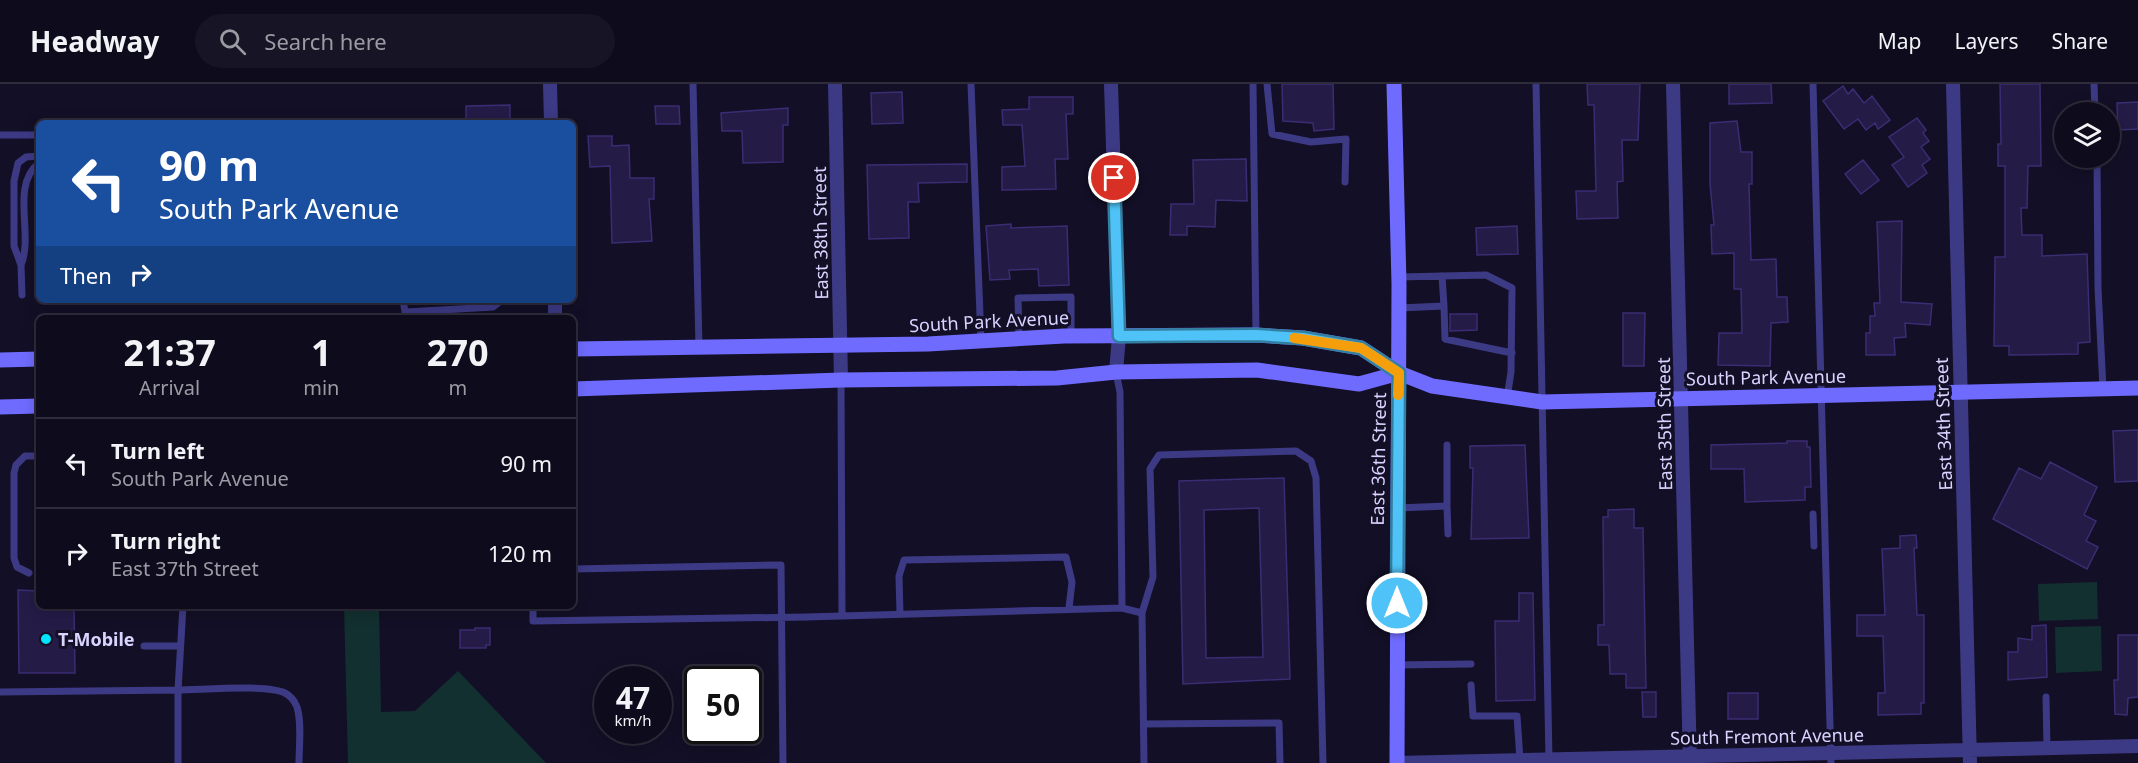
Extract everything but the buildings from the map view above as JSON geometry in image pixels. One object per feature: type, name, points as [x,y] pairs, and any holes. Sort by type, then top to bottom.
[{"type":"main road","name":"East 36th Street","points":[[1394,84],[1399,277],[1397,763]]},
{"type":"main road","name":"South Park Avenue","points":[[576,350],[840,346],[1071,336],[1256,335],[1303,338],[1361,348],[1399,373],[1432,386],[1542,402],[2138,388]]},
{"type":"main road","points":[[0,360],[36,359]]},
{"type":"main road","points":[[576,389],[841,380],[1057,378],[1116,372],[1257,370],[1359,384],[1399,373]]},
{"type":"main road","points":[[0,407],[36,406]]},
{"type":"street","points":[[550,84],[551,120]]},
{"type":"street","name":"East 38th Street","points":[[835,84],[841,380]]},
{"type":"street","points":[[1111,84],[1119,336],[1116,372]]},
{"type":"street","name":"East 35th Street","points":[[1674,84],[1690,759]]},
{"type":"street","name":"East 34th Street","points":[[1953,84],[1970,756]]},
{"type":"street","name":"South Fremont Avenue","points":[[1397,763],[1970,756],[2047,748],[2138,746]]},
{"type":"lane","points":[[693,84],[699,349]]},
{"type":"lane","points":[[971,84],[981,341]]},
{"type":"lane","points":[[1252,84],[1256,335]]},
{"type":"lane","points":[[1267,84],[1272,134],[1311,142],[1346,139],[1345,182]]},
{"type":"lane","points":[[1536,84],[1549,761]]},
{"type":"lane","points":[[1813,84],[1830,758]]},
{"type":"lane","points":[[2094,84],[2095,102]]},
{"type":"lane","points":[[0,135],[36,135]]},
{"type":"lane","points":[[22,295],[21,265],[14,246],[14,181],[18,164],[26,157],[36,156]]},
{"type":"lane","points":[[21,265],[27,253],[25,180],[36,166]]},
{"type":"lane","points":[[2097,168],[2098,288],[2103,388]]},
{"type":"lane","points":[[1399,277],[1486,275],[1512,288],[1512,353],[1507,398]]},
{"type":"lane","points":[[1442,276],[1445,339],[1512,353]]},
{"type":"lane","points":[[1019,339],[1018,298],[1071,297],[1071,336]]},
{"type":"lane","points":[[406,315],[493,307],[498,303]]},
{"type":"lane","points":[[1399,308],[1444,306]]},
{"type":"lane","points":[[1116,372],[1120,392],[1122,608]]},
{"type":"lane","points":[[841,380],[842,616]]},
{"type":"lane","points":[[1447,445],[1448,534]]},
{"type":"lane","points":[[1144,763],[1142,613],[1153,577],[1150,469],[1159,455],[1296,451],[1311,461],[1316,495],[1323,763]]},
{"type":"lane","points":[[29,573],[17,567],[14,526],[16,465],[25,456],[36,456]]},
{"type":"lane","points":[[1397,508],[1447,506]]},
{"type":"lane","points":[[1813,514],[1814,546]]},
{"type":"lane","points":[[900,614],[899,576],[904,560],[1066,557],[1072,582],[1069,608]]},
{"type":"lane","points":[[576,570],[781,565],[783,763]]},
{"type":"lane","points":[[533,609],[533,621],[781,618],[1069,608],[1122,608],[1142,613]]},
{"type":"lane","points":[[178,763],[178,690],[183,609]]},
{"type":"lane","points":[[144,646],[180,646]]},
{"type":"lane","points":[[1397,665],[1471,664]]},
{"type":"lane","points":[[1471,686],[1473,716],[1517,716],[1520,760]]},
{"type":"lane","points":[[0,692],[269,690],[285,693],[294,700],[298,709],[299,763]]},
{"type":"lane","points":[[2046,697],[2047,748]]},
{"type":"lane","points":[[1144,724],[1279,723],[1280,763]]},
{"type":"green space","points":[[2097,582],[2098,619],[2039,621],[2038,584]]},
{"type":"green space","points":[[344,609],[379,609],[381,712],[415,711],[458,671],[546,763],[348,763]]},
{"type":"green space","points":[[2101,626],[2102,671],[2056,673],[2055,627]]},
{"type":"slow traffic","points":[[1294,338],[1361,348],[1399,373],[1398,395]]},
{"type":"place","name":"T-Mobile","points":[[46,639]]},
{"type":"route","points":[[1114,178],[1119,336],[1256,335],[1303,338],[1361,348],[1399,373],[1397,603]]}]
